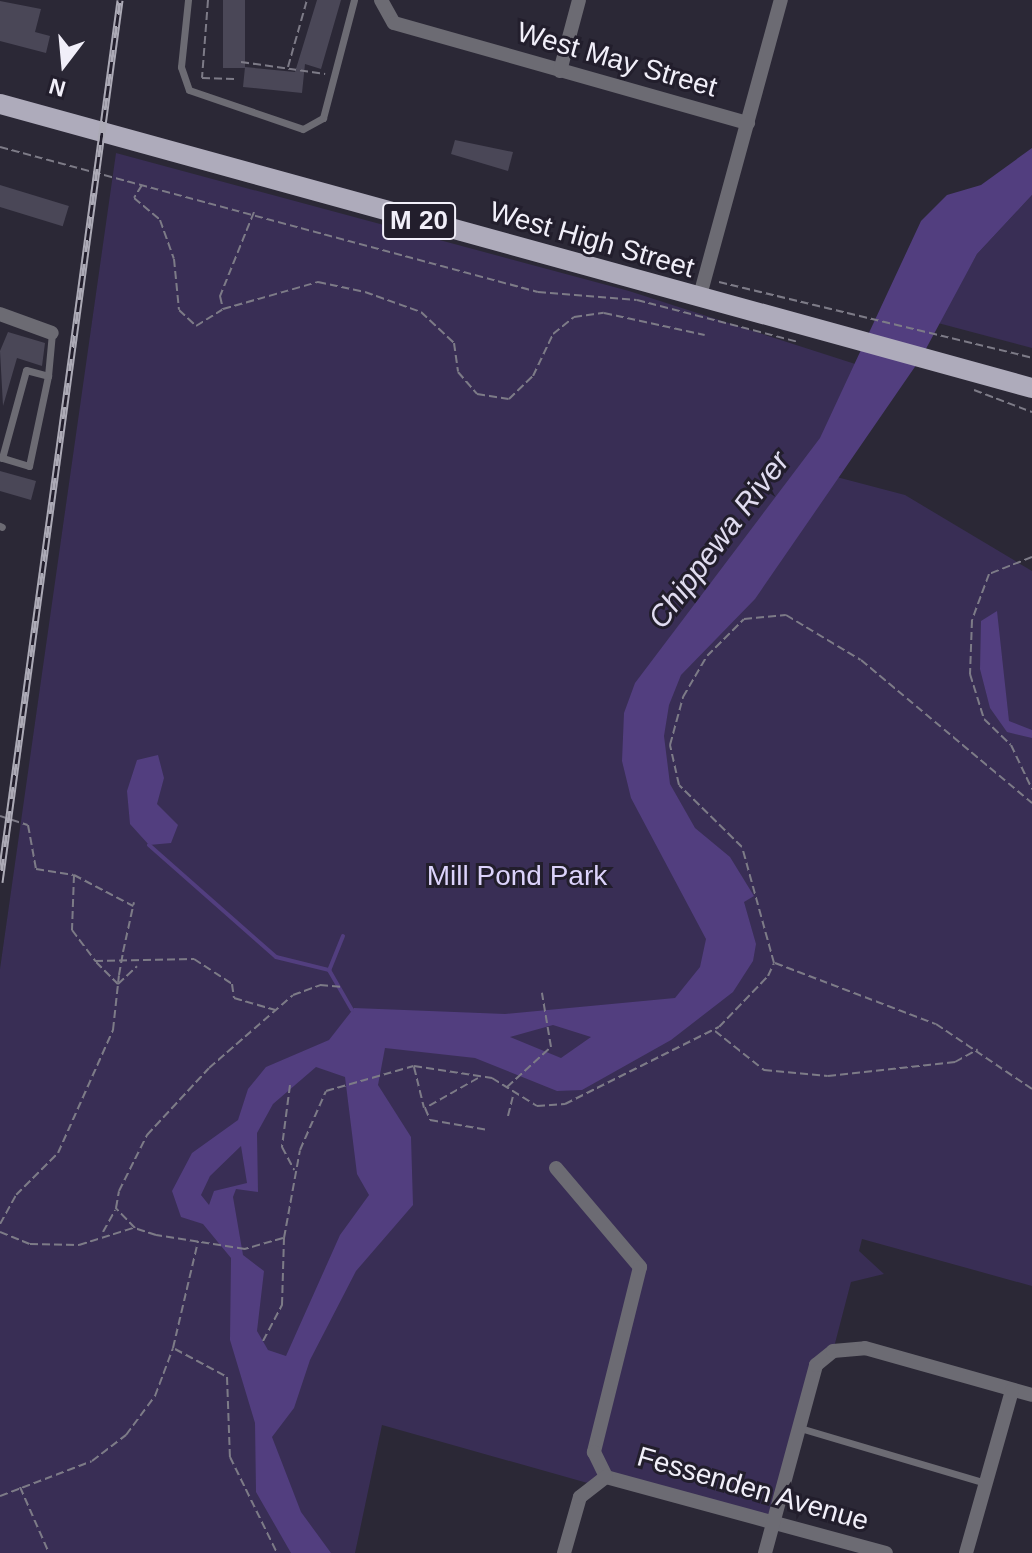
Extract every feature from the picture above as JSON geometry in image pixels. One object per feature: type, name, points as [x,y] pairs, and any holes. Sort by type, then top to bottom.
[{"type":"main road","name":"West High Street","points":[[0,104],[699,299],[1032,388]]},
{"type":"street","points":[[560,71],[579,0]]},
{"type":"street","points":[[699,299],[781,0]]},
{"type":"street","name":"West May Street","points":[[382,8],[560,71],[748,123]]},
{"type":"street","points":[[0,314],[52,333]]},
{"type":"street","points":[[556,1168],[640,1267],[594,1452],[606,1477],[580,1497],[564,1553]]},
{"type":"street","points":[[765,1553],[816,1365],[851,1345],[1032,1395]]},
{"type":"street","points":[[966,1553],[1012,1390]]},
{"type":"street","name":"Fessenden Avenue","points":[[606,1477],[886,1553]]},
{"type":"lane","points":[[188,0],[181,67],[196,97],[303,129],[323,118],[354,0]]},
{"type":"lane","points":[[48,376],[26,370],[2,458],[29,466],[48,376],[52,333]]},
{"type":"lane","points":[[800,1428],[986,1483]]},
{"type":"path","points":[[208,0],[202,78],[234,79]]},
{"type":"path","points":[[288,68],[307,0]]},
{"type":"path","points":[[241,62],[334,76]]},
{"type":"path","points":[[0,147],[254,211],[538,292],[637,300],[808,343]]},
{"type":"path","points":[[143,185],[134,198],[160,220],[174,259],[179,310],[196,326],[223,309],[318,282],[365,292],[421,312],[454,343],[458,372],[477,394],[509,399],[533,376],[553,334],[574,317],[631,317],[705,335]]},
{"type":"path","points":[[223,309],[220,296],[254,211]]},
{"type":"path","points":[[722,282],[1032,358]]},
{"type":"path","points":[[969,388],[1032,412]]},
{"type":"path","points":[[1032,557],[989,574],[972,620],[970,674],[984,719],[1011,745],[1032,789]]},
{"type":"path","points":[[774,963],[742,847],[679,785],[670,745],[683,697],[707,656],[744,619],[786,615],[861,660],[1032,803]]},
{"type":"path","points":[[0,816],[28,825],[36,869],[74,875],[133,904],[108,1042],[58,1153],[16,1195],[0,1224]]},
{"type":"path","points":[[74,875],[72,930],[95,961],[118,984]]},
{"type":"path","points":[[95,961],[139,964],[194,959],[232,984],[234,998],[276,1010]]},
{"type":"path","points":[[263,1341],[282,1305],[284,1238],[295,1171],[308,1120],[326,1091],[414,1066],[481,1077],[507,1087],[514,1095],[537,1106],[565,1104],[714,1030],[774,963]]},
{"type":"path","points":[[774,963],[936,1024],[979,1048],[1032,1089]]},
{"type":"path","points":[[118,984],[139,964]]},
{"type":"path","points":[[102,1233],[147,1135],[293,995],[330,986],[343,987]]},
{"type":"path","points":[[507,1087],[551,1047],[542,993]]},
{"type":"path","points":[[714,1030],[764,1070],[828,1076],[942,1065],[979,1048]]},
{"type":"path","points":[[414,1066],[430,1120],[488,1130]]},
{"type":"path","points":[[425,1108],[481,1077]]},
{"type":"path","points":[[290,1085],[282,1147],[295,1171]]},
{"type":"path","points":[[508,1116],[514,1095]]},
{"type":"path","points":[[116,1208],[135,1228]]},
{"type":"path","points":[[0,1232],[30,1244],[79,1245],[102,1233],[135,1228],[245,1249],[284,1238]]},
{"type":"path","points":[[0,1496],[19,1486],[92,1461],[126,1435],[155,1396],[173,1348],[198,1241]]},
{"type":"path","points":[[173,1348],[227,1377],[230,1457],[277,1553]]},
{"type":"path","points":[[19,1486],[49,1553]]},
{"type":"green space","name":"Mill Pond Park","points":[[116,153],[629,291],[877,371],[810,470],[905,495],[1032,571],[1032,1286],[862,1239],[859,1251],[884,1274],[851,1282],[833,1351],[816,1365],[773,1520],[624,1478],[591,1484],[382,1425],[355,1553],[0,1553],[0,969]]},
{"type":"green space","points":[[1032,195],[1032,348],[938,323],[977,254]]},
{"type":"shaded area","points":[[1032,148],[1032,195],[977,254],[921,358],[755,599],[681,675],[669,705],[664,736],[670,784],[695,828],[730,857],[754,896],[744,902],[756,944],[753,961],[733,992],[671,1040],[582,1090],[557,1091],[475,1058],[385,1048],[378,1085],[411,1137],[413,1205],[356,1271],[310,1360],[294,1408],[272,1437],[301,1512],[331,1553],[291,1553],[256,1492],[255,1423],[230,1340],[231,1258],[203,1224],[181,1217],[172,1191],[192,1153],[238,1120],[248,1089],[266,1067],[329,1040],[354,1008],[505,1014],[675,998],[700,967],[706,939],[631,798],[622,761],[624,713],[635,683],[820,438],[921,221],[947,195],[981,185]],"holes":[[[553,1025],[591,1037],[561,1058],[510,1037]],[[316,1067],[345,1077],[357,1174],[369,1195],[340,1235],[286,1356],[268,1350],[257,1331],[264,1271],[243,1255],[233,1197],[236,1189],[258,1192],[257,1133],[273,1104]],[[241,1146],[247,1183],[214,1191],[209,1205],[201,1195],[210,1176]]]},
{"type":"shaded area","points":[[997,611],[1009,721],[1032,730],[1032,738],[1007,732],[990,708],[980,669],[981,621]]},
{"type":"shaded area","points":[[158,755],[164,778],[157,804],[178,825],[171,843],[149,845],[130,824],[127,791],[137,760]]},
{"type":"building","points":[[223,0],[245,0],[245,68],[223,68]]},
{"type":"building","points":[[317,0],[341,0],[321,69],[305,64],[302,93],[243,87],[245,67],[295,72]]},
{"type":"building","points":[[0,1],[41,9],[35,32],[50,36],[46,53],[0,41]]},
{"type":"building","points":[[455,140],[513,152],[508,171],[451,154]]},
{"type":"building","points":[[0,185],[69,206],[63,226],[0,207]]},
{"type":"building","points":[[8,332],[45,343],[42,366],[17,358],[3,406],[0,351]]},
{"type":"building","points":[[0,471],[36,481],[31,500],[0,491]]},
{"type":"waterway","points":[[149,845],[276,957],[329,970]]},
{"type":"waterway","points":[[343,936],[329,970],[352,1010]]},
{"type":"railway","points":[[0,882],[120,0]]},
{"type":"water label","name":"Chippewa River","points":[[719,540]]}]
